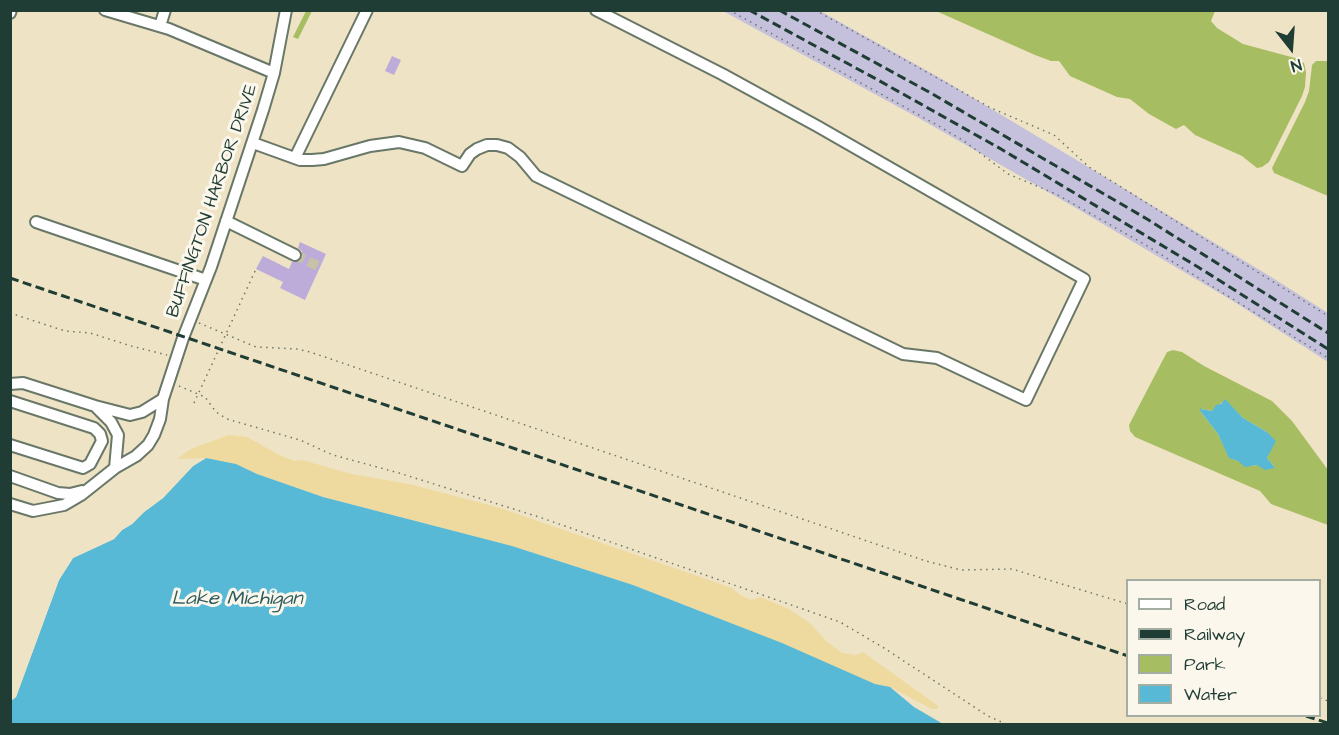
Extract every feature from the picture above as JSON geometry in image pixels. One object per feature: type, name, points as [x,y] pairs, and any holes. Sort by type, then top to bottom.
[{"type":"street","points":[[105,10],[160,27],[274,73]]},
{"type":"street","points":[[160,27],[165,10]]},
{"type":"street","name":"BUFFINGTON HARBOR DRIVE","points":[[10,504],[33,511],[64,505],[115,468],[136,456],[148,445],[160,419],[168,382],[253,143],[274,73],[286,10]]},
{"type":"street","points":[[295,158],[367,10]]},
{"type":"street","points":[[253,143],[295,158],[324,159],[370,146],[399,142],[425,148],[462,166],[470,154],[487,145],[508,148],[520,157],[531,172],[545,180],[903,354],[938,358],[1026,400],[1084,279],[820,128],[722,74],[596,10]]},
{"type":"street","points":[[226,221],[295,255]]},
{"type":"street","points":[[36,222],[206,280]]},
{"type":"street","points":[[10,384],[23,383],[130,415],[142,412],[163,399]]},
{"type":"street","points":[[10,401],[97,430],[102,441],[86,468],[79,468],[10,445]]},
{"type":"street","points":[[95,406],[111,422],[118,435],[115,468]]},
{"type":"street","points":[[10,476],[63,494],[74,493],[96,484],[86,468]]},
{"type":"path","points":[[729,10],[937,125],[964,141],[1008,174],[1056,194],[1144,244],[1329,358]]},
{"type":"path","points":[[815,10],[991,108],[1054,135],[1089,167],[1329,316]]},
{"type":"path","points":[[194,403],[256,269]]},
{"type":"path","points":[[10,313],[65,332],[90,333],[177,358]]},
{"type":"path","points":[[190,319],[246,344],[310,352],[926,561],[961,570],[1012,569],[1126,603]]},
{"type":"path","points":[[168,382],[205,397],[216,412],[227,419],[300,440],[342,458],[399,473],[549,520],[840,622],[885,648],[979,711],[1006,724]]},
{"type":"shaded area","points":[[723,11],[820,11],[940,78],[1328,313],[1328,362],[1233,301],[1076,208],[924,121]]},
{"type":"green space","points":[[306,11],[312,11],[298,39],[293,37]]},
{"type":"green space","points":[[936,11],[1215,11],[1211,21],[1217,28],[1243,44],[1295,58],[1304,63],[1305,87],[1269,162],[1257,168],[1242,156],[1195,135],[1184,125],[1176,129],[1149,114],[1130,99],[1117,97],[1070,76],[1059,61],[1051,61],[1035,55]]},
{"type":"green space","points":[[1316,61],[1328,61],[1328,196],[1274,173],[1272,168],[1305,102],[1309,91],[1312,65]]},
{"type":"green space","points":[[1173,350],[1182,352],[1272,401],[1292,421],[1328,470],[1328,525],[1271,504],[1260,491],[1135,437],[1129,425],[1167,352]],"holes":[[[1225,400],[1243,418],[1267,432],[1270,450],[1267,458],[1275,468],[1252,466],[1230,458],[1218,434],[1201,409],[1212,411]]]},
{"type":"sand","points":[[229,435],[247,437],[295,461],[302,460],[351,474],[409,484],[500,508],[732,588],[740,595],[752,600],[760,597],[789,609],[811,624],[826,641],[842,653],[856,655],[863,652],[938,706],[937,709],[932,709],[890,687],[875,684],[633,585],[512,546],[323,497],[235,464],[206,458],[177,459],[191,449]]},
{"type":"water","points":[[1225,399],[1243,418],[1267,432],[1276,441],[1267,458],[1275,468],[1265,470],[1257,465],[1245,467],[1229,458],[1218,434],[1199,407],[1212,411]]},
{"type":"water","name":"Lake Michigan","points":[[206,458],[236,464],[257,474],[323,497],[512,546],[633,585],[782,643],[875,684],[890,687],[914,707],[943,724],[11,724],[10,701],[16,697],[59,580],[73,558],[114,539],[163,498],[193,466]]},
{"type":"pier","points":[[206,458],[193,466],[163,498],[114,539],[73,558],[59,580],[16,697],[11,701],[56,579],[70,556],[112,536],[161,496],[191,464]]},
{"type":"building","points":[[392,56],[401,60],[394,75],[385,71]]},
{"type":"building","points":[[300,242],[326,254],[305,300],[280,288],[283,282],[256,269],[263,256],[289,269],[292,262],[302,258],[302,251],[298,248]]},
{"type":"tunnel","points":[[295,255],[320,267]]},
{"type":"railway","points":[[749,10],[1001,149],[1198,267],[1328,349]]},
{"type":"railway","points":[[779,10],[929,92],[1147,219],[1328,333]]},
{"type":"railway","points":[[10,278],[1126,655]]},
{"type":"railway","points":[[1309,717],[1328,723]]}]
